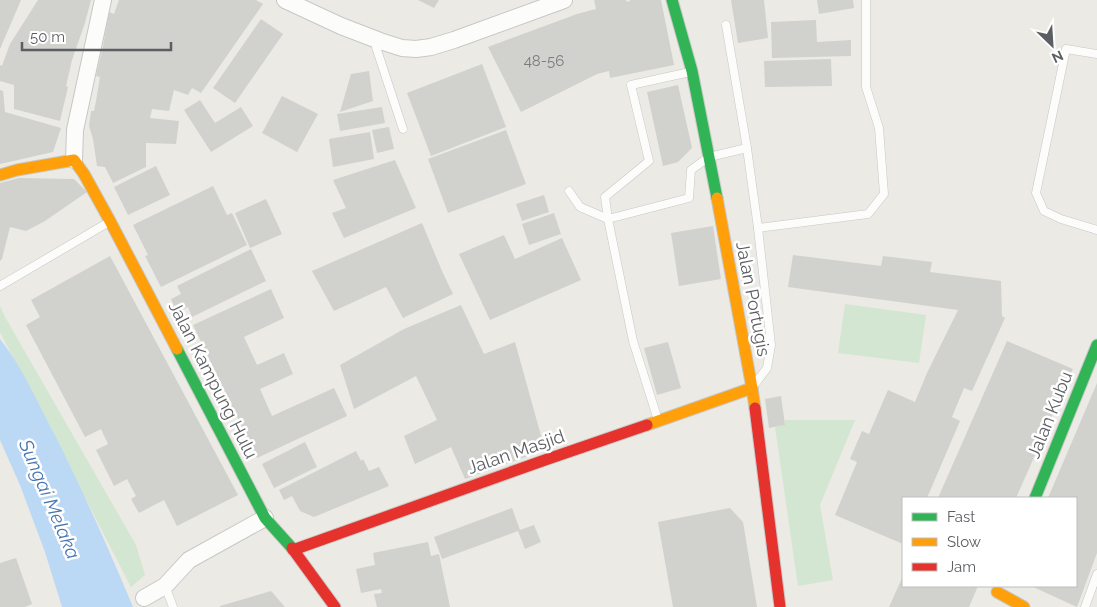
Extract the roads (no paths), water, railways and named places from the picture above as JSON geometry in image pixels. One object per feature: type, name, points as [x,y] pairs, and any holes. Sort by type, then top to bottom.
[{"type":"street","points":[[0,175],[17,170],[74,160],[75,130],[103,0]]},
{"type":"street","points":[[285,0],[341,26],[380,41],[402,48],[416,49],[431,47],[454,40],[564,0]]},
{"type":"street","name":"Jalan Portugis","points":[[672,0],[692,71],[752,388],[780,607]]},
{"type":"street","name":"Jalan Kampung Hulu","points":[[74,160],[110,221],[265,518],[335,607]]},
{"type":"street","name":"Jalan Kubu","points":[[1035,497],[1097,345]]},
{"type":"street","name":"Jalan Masjid","points":[[292,550],[752,388]]},
{"type":"street","points":[[144,598],[165,586],[189,560],[265,518]]},
{"type":"street","points":[[997,593],[1024,607]]},
{"type":"lane","points":[[758,228],[868,214],[884,194],[879,128],[866,86],[866,0]]},
{"type":"lane","points":[[726,24],[747,148],[771,345],[767,368],[752,388]]},
{"type":"lane","points":[[380,41],[376,47],[403,129]]},
{"type":"lane","points":[[1097,54],[1066,49],[1036,193],[1044,211],[1061,219],[1097,230]]},
{"type":"lane","points":[[659,422],[633,341],[605,197],[649,162],[631,85],[692,71]]},
{"type":"lane","points":[[569,190],[580,207],[608,219],[689,198],[691,170],[709,157],[747,148]]},
{"type":"lane","points":[[0,286],[110,221]]},
{"type":"lane","points":[[1085,607],[1097,574]]},
{"type":"lane","points":[[165,586],[173,607]]},
{"type":"water","name":"Sungai Melaka","points":[[0,339],[20,369],[60,447],[93,515],[133,607],[62,607],[45,552],[20,485],[0,440]]}]
